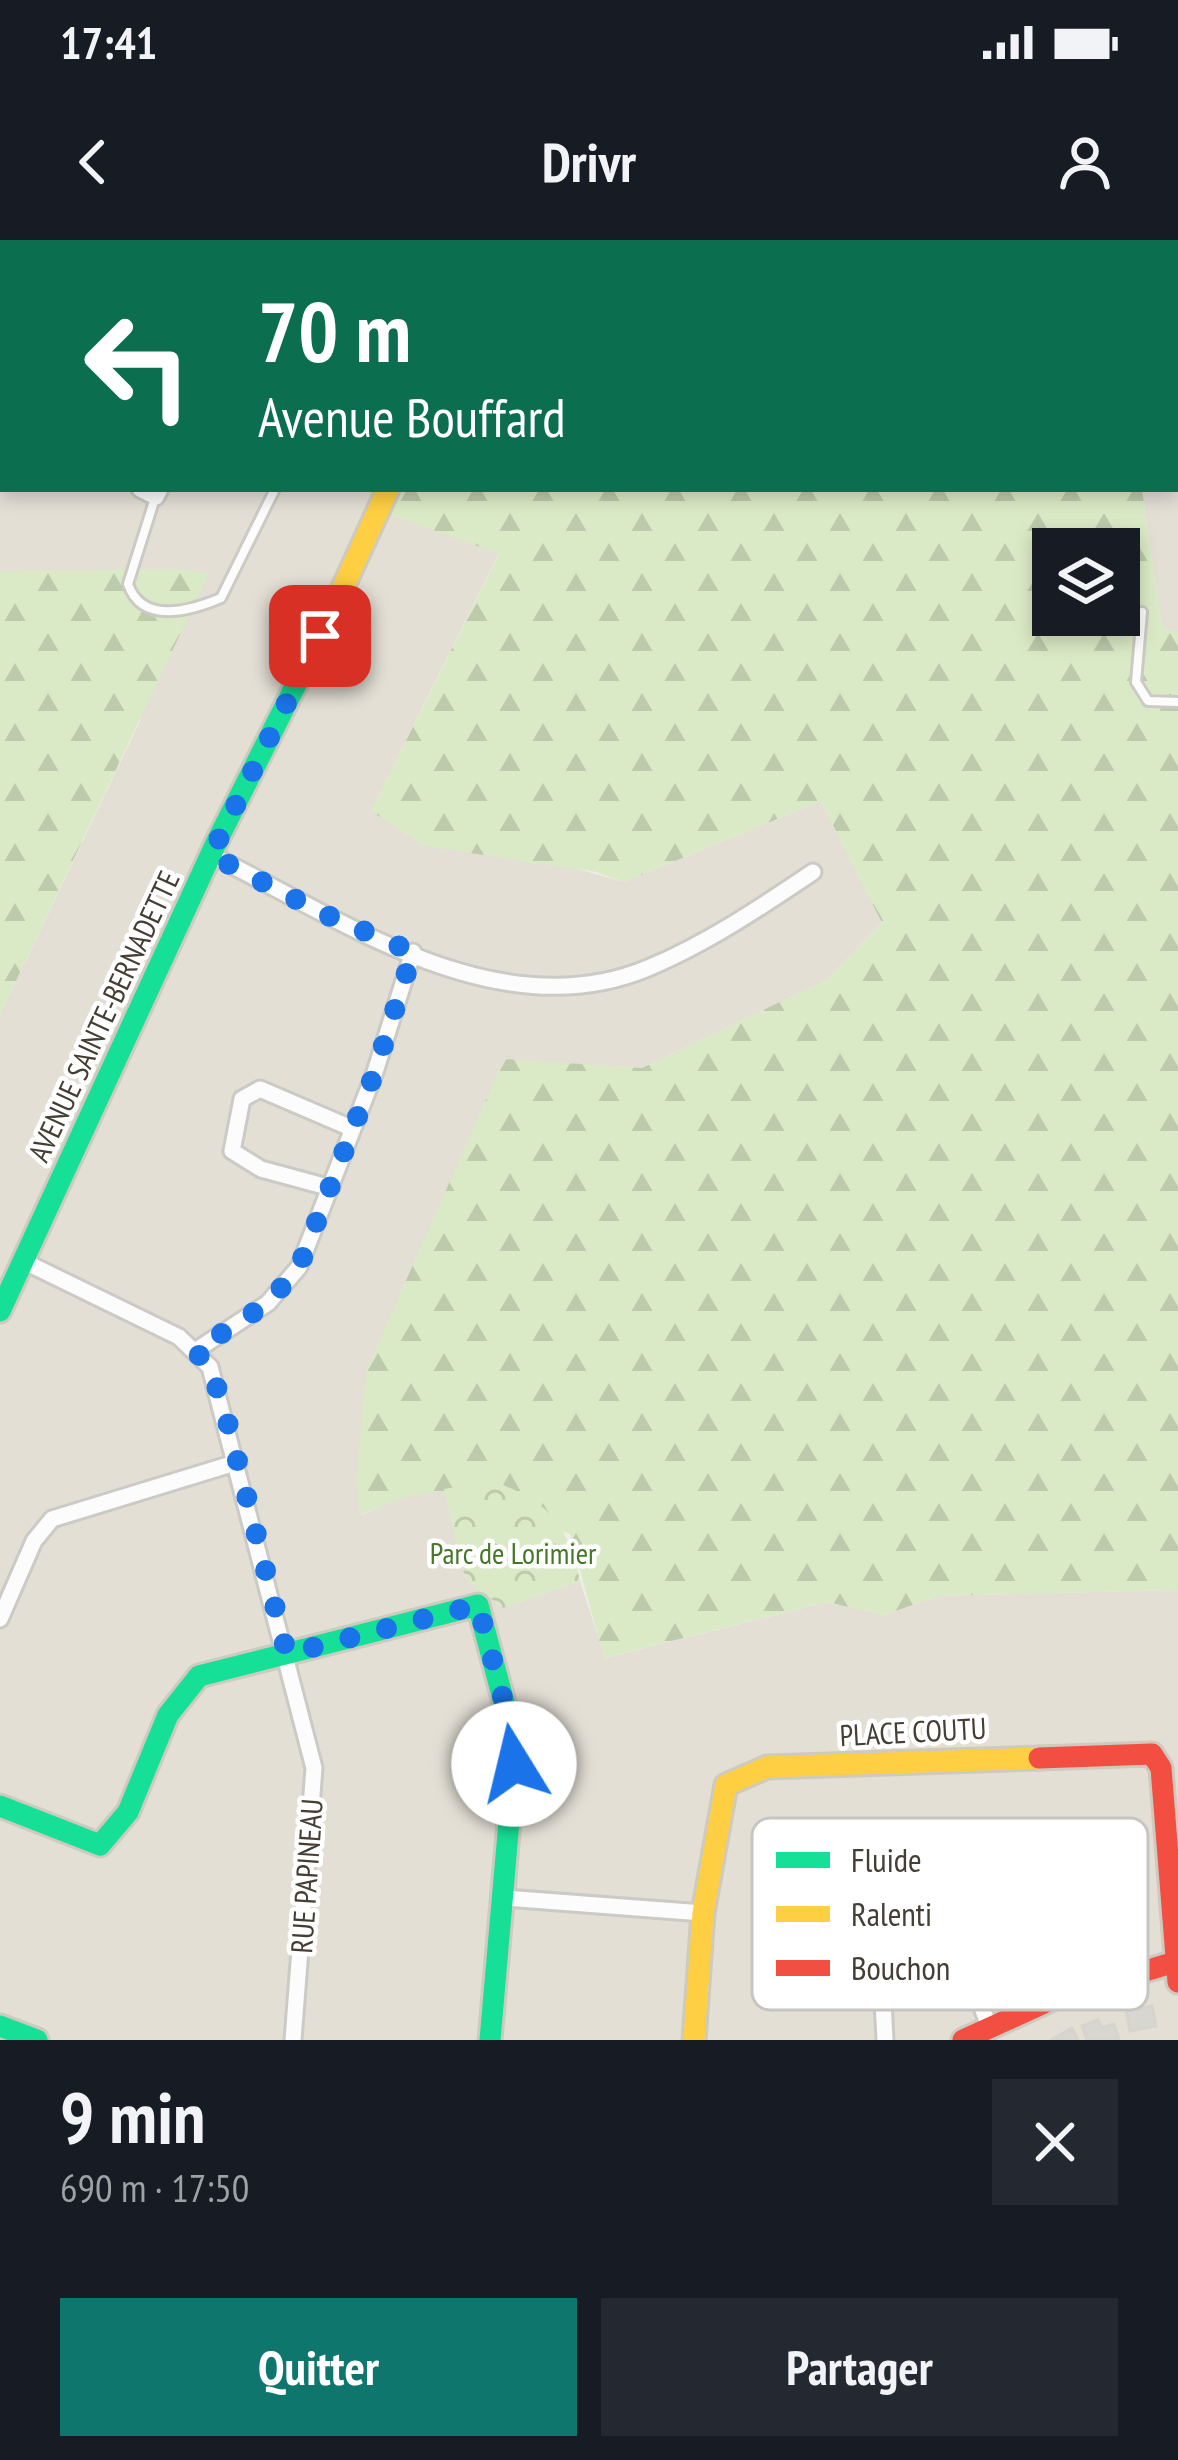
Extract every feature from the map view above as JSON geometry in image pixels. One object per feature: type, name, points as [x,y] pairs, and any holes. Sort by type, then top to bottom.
[{"type":"street","name":"AVENUE SAINTE-BERNADETTE","points":[[0,1311],[211,855],[387,492]]},
{"type":"street","points":[[211,855],[322,913],[504,984],[614,979],[648,968],[735,923],[814,872]]},
{"type":"street","points":[[23,1261],[179,1337],[195,1351],[268,1303],[299,1267],[413,952]]},
{"type":"street","points":[[331,1188],[261,1169],[232,1150],[242,1099],[260,1089],[351,1128]]},
{"type":"street","name":"RUE PAPINEAU","points":[[195,1351],[210,1367],[238,1462],[314,1768],[293,2040]]},
{"type":"street","points":[[0,1619],[34,1541],[52,1519],[238,1462]]},
{"type":"street","points":[[0,1806],[100,1845],[119,1829],[166,1715],[182,1689],[214,1669],[478,1605],[510,1725],[514,1764],[506,1898],[490,2040]]},
{"type":"street","name":"PLACE COUTU","points":[[694,2040],[703,1913],[726,1785],[741,1774],[767,1767],[1135,1750],[1152,1754],[1161,1768],[1177,1968]]},
{"type":"street","points":[[506,1898],[703,1913]]},
{"type":"street","points":[[883,2010],[885,2040]]},
{"type":"street","points":[[983,2010],[989,2026]]},
{"type":"street","points":[[963,2040],[1029,2010]]},
{"type":"street","points":[[0,2026],[37,2040]]},
{"type":"lane","points":[[158,493],[128,584],[131,594],[152,610],[189,611],[220,598],[273,492]]},
{"type":"lane","points":[[1142,613],[1136,682],[1148,701],[1178,702]]},
{"type":"shaded area","points":[[0,492],[387,492],[379,510],[499,553],[371,811],[624,882],[821,801],[882,923],[826,980],[642,1068],[504,1060],[361,1515],[399,1498],[444,1489],[465,1578],[503,1608],[580,1581],[605,1658],[827,1602],[884,1615],[938,1596],[1178,1590],[1178,2040],[0,2040],[0,1015],[140,721],[78,573],[0,571]]},
{"type":"shaded area","points":[[1142,492],[1178,492],[1178,633],[1162,628]]},
{"type":"green space","points":[[387,492],[1142,492],[1162,627],[1178,633],[1178,1590],[938,1596],[884,1615],[827,1602],[604,1658],[570,1534],[489,1500],[445,1492],[421,1494],[360,1515],[356,1482],[366,1371],[504,1059],[642,1068],[826,980],[882,923],[821,801],[624,882],[596,872],[424,846],[371,811],[499,554],[378,510]]},
{"type":"green space","points":[[174,569],[209,573],[0,1015],[0,571]]},
{"type":"green space","name":"Parc de Lorimier","points":[[493,1481],[529,1497],[553,1518],[569,1544],[580,1581],[503,1608],[465,1578],[444,1489]]},
{"type":"building","points":[[1152,2006],[1156,2026],[1130,2031],[1126,2011]]},
{"type":"building","points":[[1098,2020],[1102,2028],[1114,2024],[1119,2040],[1087,2040],[1082,2026]]},
{"type":"building","points":[[1072,2028],[1078,2040],[1051,2040]]},
{"type":"traffic: fast","points":[[0,1311],[217,841],[325,627]]},
{"type":"traffic: fast","points":[[0,1806],[100,1845],[128,1812],[168,1715],[199,1676],[478,1605],[510,1725],[514,1764],[490,2040]]},
{"type":"traffic: fast","points":[[0,2026],[37,2040]]},
{"type":"traffic: slow","points":[[325,627],[387,492]]},
{"type":"traffic: slow","points":[[694,2040],[703,1913],[726,1785],[767,1767],[1039,1758]]},
{"type":"traffic: jam","points":[[1039,1758],[1152,1754],[1161,1768],[1178,1982]]},
{"type":"traffic: jam","points":[[1148,1970],[1178,1961]]},
{"type":"traffic: jam","points":[[963,2040],[1029,2010]]},
{"type":"route","points":[[320,636],[211,855],[322,913],[413,952],[375,1072],[299,1267],[268,1303],[195,1351],[210,1367],[225,1412],[287,1654],[478,1605],[510,1725],[514,1764]]}]
